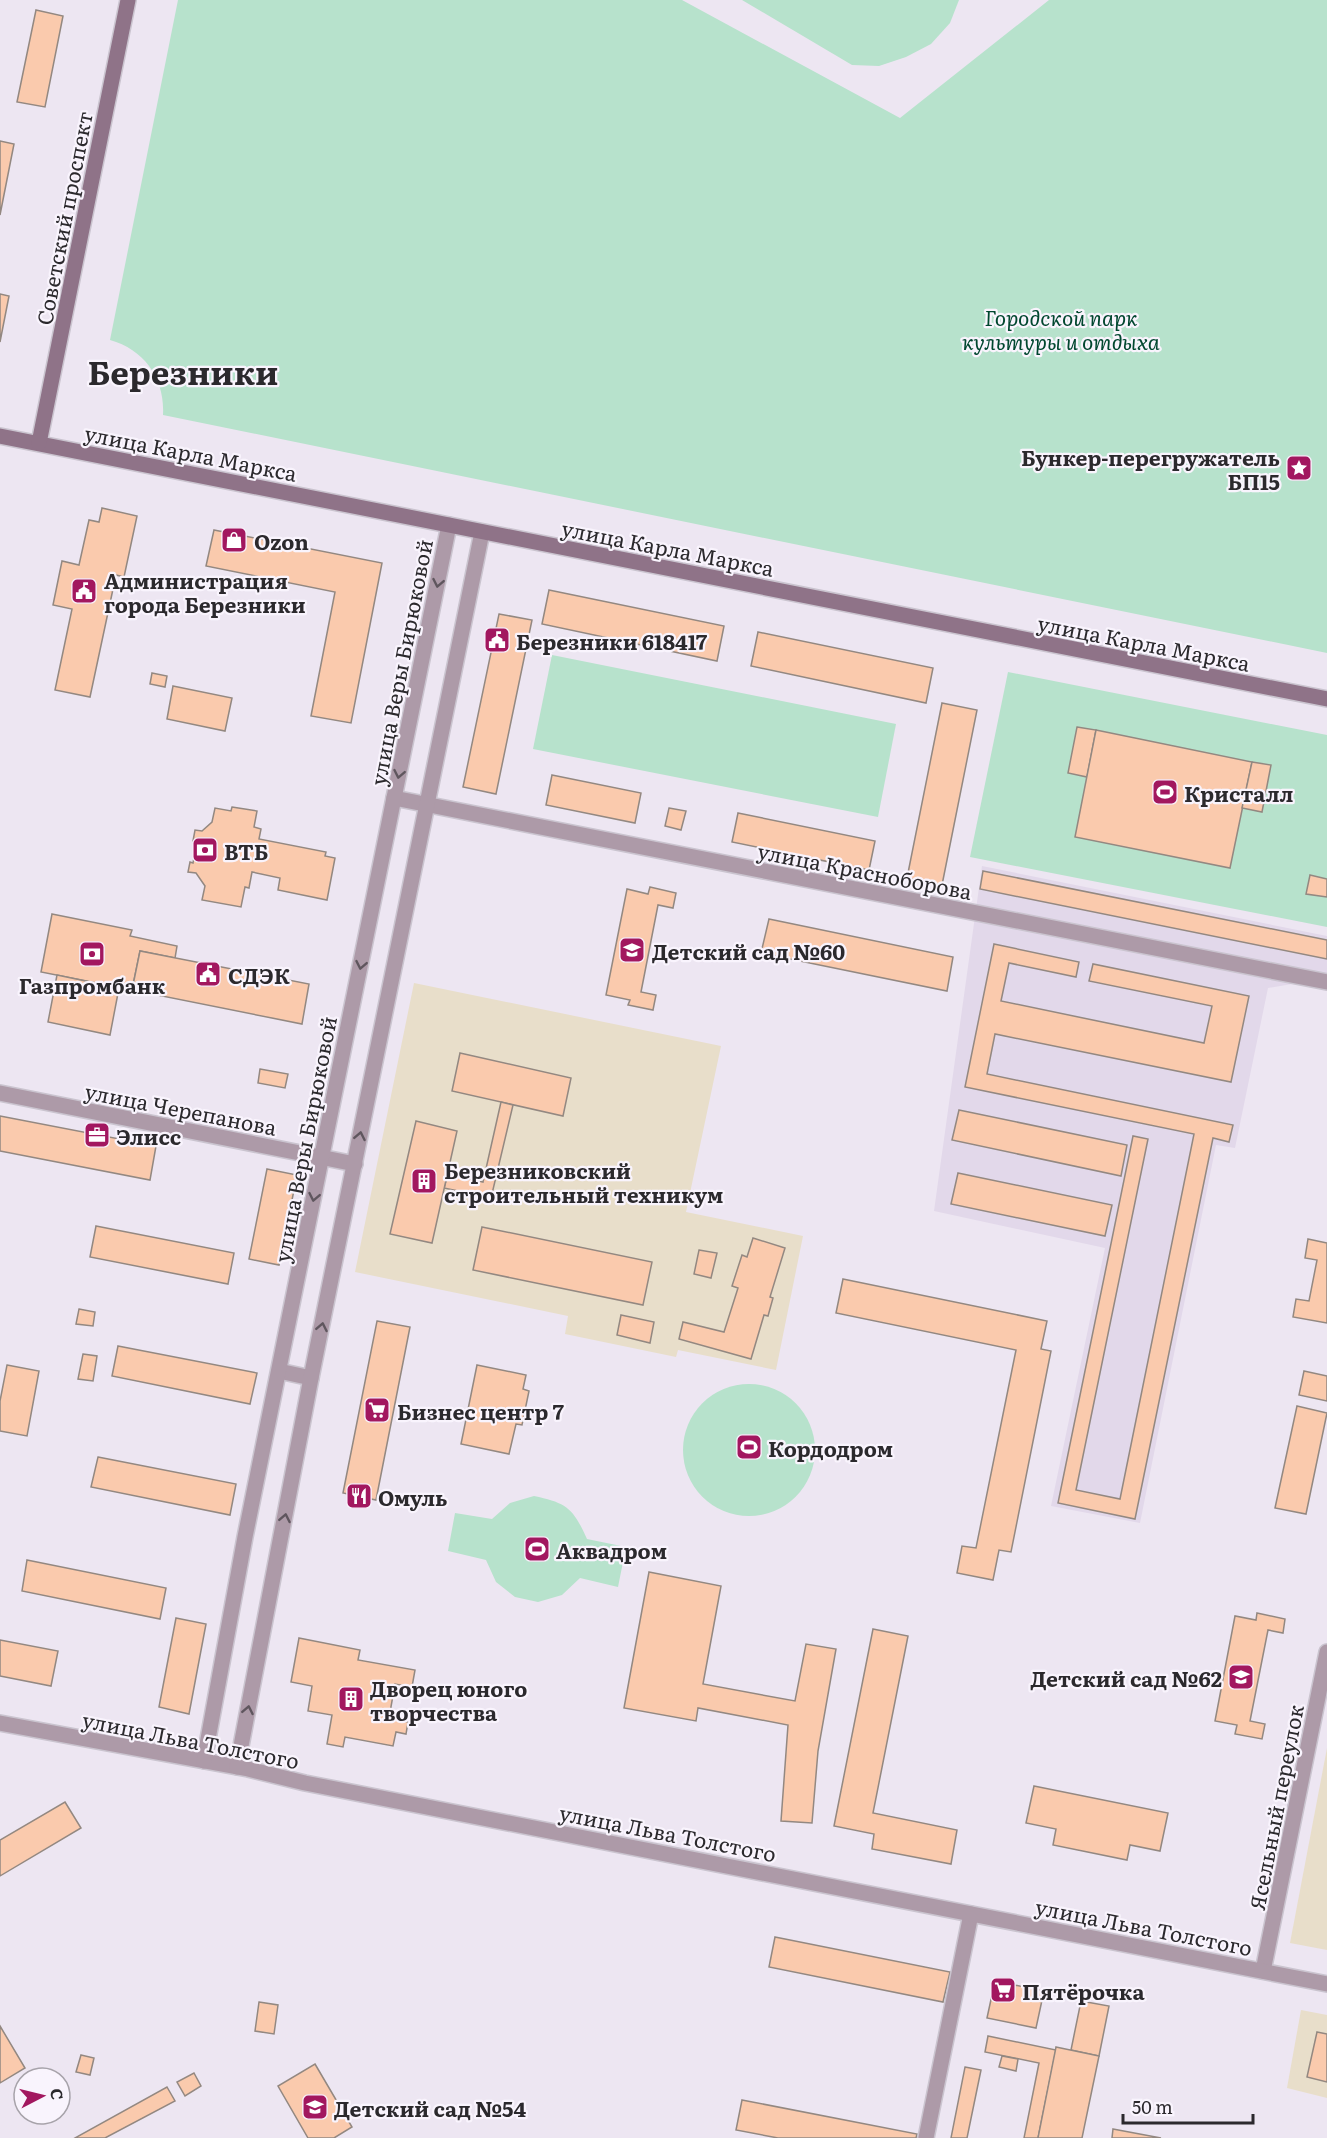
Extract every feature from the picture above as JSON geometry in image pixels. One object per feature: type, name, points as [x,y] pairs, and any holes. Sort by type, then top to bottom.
[{"type":"main road","name":"Советский проспект","points":[[39,444],[128,0]]},
{"type":"main road","name":"улица Карла Маркса","points":[[0,436],[1327,699]]},
{"type":"street","name":"улица Веры Бирюковой","points":[[204,1761],[279,1371],[449,525]]},
{"type":"street","points":[[237,1767],[311,1378],[482,532]]},
{"type":"street","name":"улица Красноборова","points":[[394,798],[1327,982]]},
{"type":"street","name":"улица Черепанова","points":[[0,1093],[354,1164]]},
{"type":"street","points":[[279,1371],[311,1378]]},
{"type":"street","name":"Ясельный переулок","points":[[1263,1971],[1327,1652]]},
{"type":"street","name":"улица Льва Толстого","points":[[0,1723],[237,1767],[305,1783],[1327,1984]]},
{"type":"street","points":[[926,2138],[971,1914]]},
{"type":"shaded area","points":[[982,866],[1327,936],[1327,978],[1268,988],[1235,1148],[1216,1145],[1140,1523],[1051,1506],[1105,1248],[934,1211]]},
{"type":"shaded area","points":[[414,983],[721,1046],[686,1212],[803,1236],[776,1370],[678,1350],[676,1357],[565,1334],[568,1316],[355,1272]]},
{"type":"shaded area","points":[[1327,1748],[1327,1950],[1290,1943]]},
{"type":"shaded area","points":[[1301,2010],[1327,2015],[1327,2098],[1287,2088]]},
{"type":"green space","name":"Городской парк культуры и отдыха","points":[[178,0],[682,0],[900,118],[1049,0],[1327,0],[1327,653],[163,415],[160,390],[150,368],[133,351],[110,340]]},
{"type":"green space","points":[[742,0],[959,0],[950,23],[931,44],[906,57],[879,66],[852,65]]},
{"type":"green space","points":[[552,655],[896,724],[878,817],[533,749]]},
{"type":"green space","points":[[1008,672],[1327,735],[1327,927],[970,857]]},
{"type":"green space","name":"Кордодром","points":[[749,1384],[774,1389],[786,1395],[804,1413],[810,1425],[815,1450],[810,1475],[804,1487],[786,1505],[774,1511],[749,1516],[724,1511],[712,1505],[694,1487],[688,1475],[683,1450],[688,1425],[694,1413],[712,1395],[724,1389]]},
{"type":"green space","name":"Аквадром","points":[[534,1496],[554,1501],[568,1508],[587,1539],[626,1547],[618,1587],[580,1578],[562,1595],[538,1602],[515,1597],[496,1582],[486,1560],[448,1551],[455,1513],[492,1519],[510,1503]]},
{"type":"building","points":[[36,10],[63,16],[45,107],[17,102]]},
{"type":"building","points":[[0,141],[14,144],[0,215]]},
{"type":"building","points":[[0,294],[9,296],[0,342]]},
{"type":"building","name":"Администрация города Березники","points":[[102,508],[137,516],[124,577],[116,575],[90,697],[55,690],[72,609],[53,605],[62,561],[79,565],[89,520],[99,522]]},
{"type":"building","points":[[214,530],[382,563],[351,723],[311,716],[335,592],[206,566]]},
{"type":"building","points":[[549,590],[724,626],[717,661],[542,624]]},
{"type":"building","points":[[499,614],[532,620],[496,794],[463,787]]},
{"type":"building","points":[[758,632],[933,668],[926,703],[751,666]]},
{"type":"building","points":[[152,673],[167,676],[165,687],[150,684]]},
{"type":"building","points":[[173,686],[232,698],[225,731],[167,719]]},
{"type":"building","points":[[942,703],[977,710],[942,885],[907,878]]},
{"type":"building","points":[[1077,727],[1096,730],[1087,777],[1068,773]]},
{"type":"building","name":"Кристалл","points":[[1096,730],[1252,762],[1230,868],[1075,837]]},
{"type":"building","points":[[1252,762],[1271,765],[1262,812],[1242,808]]},
{"type":"building","points":[[552,775],[641,793],[635,823],[546,805]]},
{"type":"building","points":[[232,807],[257,811],[254,827],[261,829],[259,839],[326,852],[325,856],[335,858],[327,900],[278,890],[280,878],[252,872],[249,888],[245,887],[241,907],[202,900],[205,886],[196,873],[188,872],[190,862],[193,863],[197,842],[193,841],[195,830],[202,831],[212,822],[215,808],[231,811]]},
{"type":"building","points":[[669,808],[686,811],[681,830],[665,826]]},
{"type":"building","points":[[738,813],[875,841],[869,870],[732,842]]},
{"type":"building","points":[[983,871],[1327,940],[1327,959],[980,889]]},
{"type":"building","points":[[1310,875],[1327,879],[1327,897],[1306,894]]},
{"type":"building","name":"Детский сад №60","points":[[650,887],[676,893],[673,908],[658,905],[641,992],[656,995],[653,1010],[628,1005],[630,1000],[606,995],[627,889],[648,894]]},
{"type":"building","name":"Газпромбанк","points":[[52,914],[132,930],[130,936],[177,946],[175,958],[140,951],[132,990],[41,972]]},
{"type":"building","points":[[769,919],[953,957],[947,991],[761,953]]},
{"type":"building","points":[[994,944],[1079,962],[1076,977],[1009,963],[1001,1001],[1204,1043],[1212,1006],[1089,981],[1093,964],[1249,996],[1231,1082],[995,1034],[987,1074],[1233,1125],[1229,1142],[1213,1138],[1135,1519],[1058,1503],[1133,1136],[1148,1139],[1076,1490],[1120,1499],[1194,1134],[965,1087]]},
{"type":"building","points":[[140,951],[309,984],[302,1024],[132,990]]},
{"type":"building","points":[[57,975],[119,988],[110,1035],[48,1022]]},
{"type":"building","points":[[460,1053],[571,1078],[563,1116],[452,1091]]},
{"type":"building","points":[[260,1069],[288,1074],[285,1088],[258,1083]]},
{"type":"building","points":[[501,1102],[513,1105],[491,1198],[444,1188],[448,1174],[483,1182]]},
{"type":"building","points":[[959,1110],[1127,1145],[1121,1176],[952,1140]]},
{"type":"building","points":[[0,1116],[156,1146],[150,1180],[0,1151]]},
{"type":"building","name":"Березниковский строительный техникум","points":[[416,1121],[457,1131],[432,1243],[390,1234]]},
{"type":"building","points":[[267,1169],[297,1175],[279,1265],[249,1259]]},
{"type":"building","points":[[958,1173],[1112,1205],[1105,1236],[951,1204]]},
{"type":"building","points":[[96,1226],[234,1253],[228,1284],[90,1257]]},
{"type":"building","points":[[482,1227],[652,1262],[643,1305],[473,1270]]},
{"type":"building","points":[[753,1238],[785,1248],[770,1297],[773,1298],[768,1316],[764,1315],[751,1359],[679,1339],[683,1322],[724,1332],[738,1288],[732,1286],[742,1255],[747,1257]]},
{"type":"building","points":[[1308,1239],[1327,1243],[1327,1323],[1293,1317],[1296,1299],[1309,1301],[1317,1260],[1305,1258]]},
{"type":"building","points":[[699,1250],[717,1253],[711,1278],[694,1274]]},
{"type":"building","points":[[843,1279],[1047,1321],[1041,1349],[1051,1351],[1011,1552],[999,1550],[993,1580],[957,1573],[962,1546],[976,1548],[1016,1350],[836,1313]]},
{"type":"building","points":[[79,1309],[95,1312],[93,1326],[76,1324]]},
{"type":"building","points":[[621,1315],[654,1322],[650,1343],[617,1335]]},
{"type":"building","name":"Бизнес центр 7","points":[[377,1321],[410,1327],[376,1500],[343,1493]]},
{"type":"building","points":[[118,1346],[257,1373],[250,1404],[112,1376]]},
{"type":"building","points":[[83,1354],[97,1356],[93,1381],[78,1379]]},
{"type":"building","points":[[7,1365],[39,1371],[27,1436],[0,1431],[0,1401]]},
{"type":"building","points":[[477,1365],[526,1375],[523,1389],[529,1391],[522,1425],[516,1424],[509,1454],[461,1444]]},
{"type":"building","points":[[1304,1371],[1327,1376],[1327,1401],[1299,1395]]},
{"type":"building","points":[[1297,1406],[1327,1413],[1306,1514],[1275,1508]]},
{"type":"building","points":[[98,1457],[236,1484],[230,1515],[91,1487]]},
{"type":"building","points":[[27,1560],[166,1588],[160,1619],[22,1591]]},
{"type":"building","points":[[649,1572],[721,1586],[703,1684],[795,1701],[806,1644],[836,1649],[818,1751],[812,1823],[781,1821],[788,1725],[698,1708],[696,1721],[624,1708]]},
{"type":"building","name":"Детский сад №62","points":[[1257,1613],[1285,1619],[1283,1633],[1268,1630],[1250,1721],[1265,1724],[1262,1739],[1235,1734],[1237,1725],[1215,1721],[1235,1616],[1256,1620]]},
{"type":"building","points":[[176,1618],[206,1624],[189,1714],[159,1707]]},
{"type":"building","points":[[873,1629],[908,1636],[873,1813],[957,1830],[951,1864],[872,1849],[874,1834],[834,1826]]},
{"type":"building","name":"Дворец юного творчества","points":[[299,1638],[360,1650],[358,1660],[415,1670],[412,1687],[395,1684],[389,1718],[408,1722],[406,1734],[396,1732],[393,1746],[345,1737],[343,1747],[327,1744],[332,1715],[308,1711],[312,1686],[291,1682]]},
{"type":"building","points":[[0,1640],[58,1651],[51,1686],[0,1676]]},
{"type":"building","points":[[1034,1786],[1168,1813],[1160,1851],[1130,1845],[1127,1860],[1053,1845],[1056,1829],[1026,1823]]},
{"type":"building","points":[[65,1802],[81,1828],[0,1876],[0,1840]]},
{"type":"building","points":[[775,1937],[950,1972],[943,2002],[769,1967]]},
{"type":"building","points":[[995,1981],[1044,1991],[1036,2028],[987,2018]]},
{"type":"building","points":[[1081,2001],[1109,2006],[1099,2056],[1071,2050]]},
{"type":"building","points":[[259,2002],[278,2005],[274,2034],[255,2031]]},
{"type":"building","points":[[0,2026],[24,2066],[12,2066],[12,2076],[0,2083]]},
{"type":"building","points":[[1317,2032],[1327,2034],[1327,2082],[1307,2077]]},
{"type":"building","points":[[988,2036],[1056,2050],[1038,2138],[1024,2138],[1039,2063],[985,2052]]},
{"type":"building","points":[[1056,2047],[1099,2056],[1082,2138],[1038,2138]]},
{"type":"building","points":[[81,2055],[94,2058],[90,2075],[76,2072]]},
{"type":"building","points":[[1002,2056],[1018,2059],[1016,2071],[999,2067]]},
{"type":"building","name":"Детский сад №54","points":[[315,2064],[352,2127],[334,2138],[308,2138],[278,2086]]},
{"type":"building","points":[[965,2067],[981,2070],[967,2138],[951,2138]]},
{"type":"building","points":[[194,2073],[201,2086],[185,2096],[177,2082]]},
{"type":"building","points":[[167,2087],[175,2101],[105,2138],[75,2138]]},
{"type":"building","points":[[742,2100],[917,2134],[916,2138],[778,2138],[736,2130]]},
{"type":"building","points":[[1113,2129],[1161,2138],[1112,2138]]},
{"type":"place","name":"Бункер-перегружатель БП15","points":[[1299,468]]},
{"type":"place","name":"Ozon","points":[[234,540]]},
{"type":"place","name":"Администрация города Березники","points":[[84,591]]},
{"type":"place","name":"Березники 618417","points":[[497,640]]},
{"type":"place","name":"Кристалл","points":[[1165,792]]},
{"type":"place","name":"ВТБ","points":[[205,850]]},
{"type":"place","name":"Детский сад №60","points":[[632,950]]},
{"type":"place","name":"Газпромбанк","points":[[92,954]]},
{"type":"place","name":"СДЭК","points":[[208,974]]},
{"type":"place","name":"Элисс","points":[[97,1135]]},
{"type":"place","name":"Березниковский строительный техникум","points":[[424,1181]]},
{"type":"place","name":"Бизнес центр 7","points":[[377,1410]]},
{"type":"place","name":"Кордодром","points":[[749,1447]]},
{"type":"place","name":"Омуль","points":[[359,1496]]},
{"type":"place","name":"Аквадром","points":[[537,1549]]},
{"type":"place","name":"Детский сад №62","points":[[1241,1677]]},
{"type":"place","name":"Дворец юного творчества","points":[[351,1699]]},
{"type":"place","name":"Пятёрочка","points":[[1003,1990]]},
{"type":"place","name":"Детский сад №54","points":[[315,2107]]},
{"type":"district","name":"Березники","points":[[183,370]]}]
